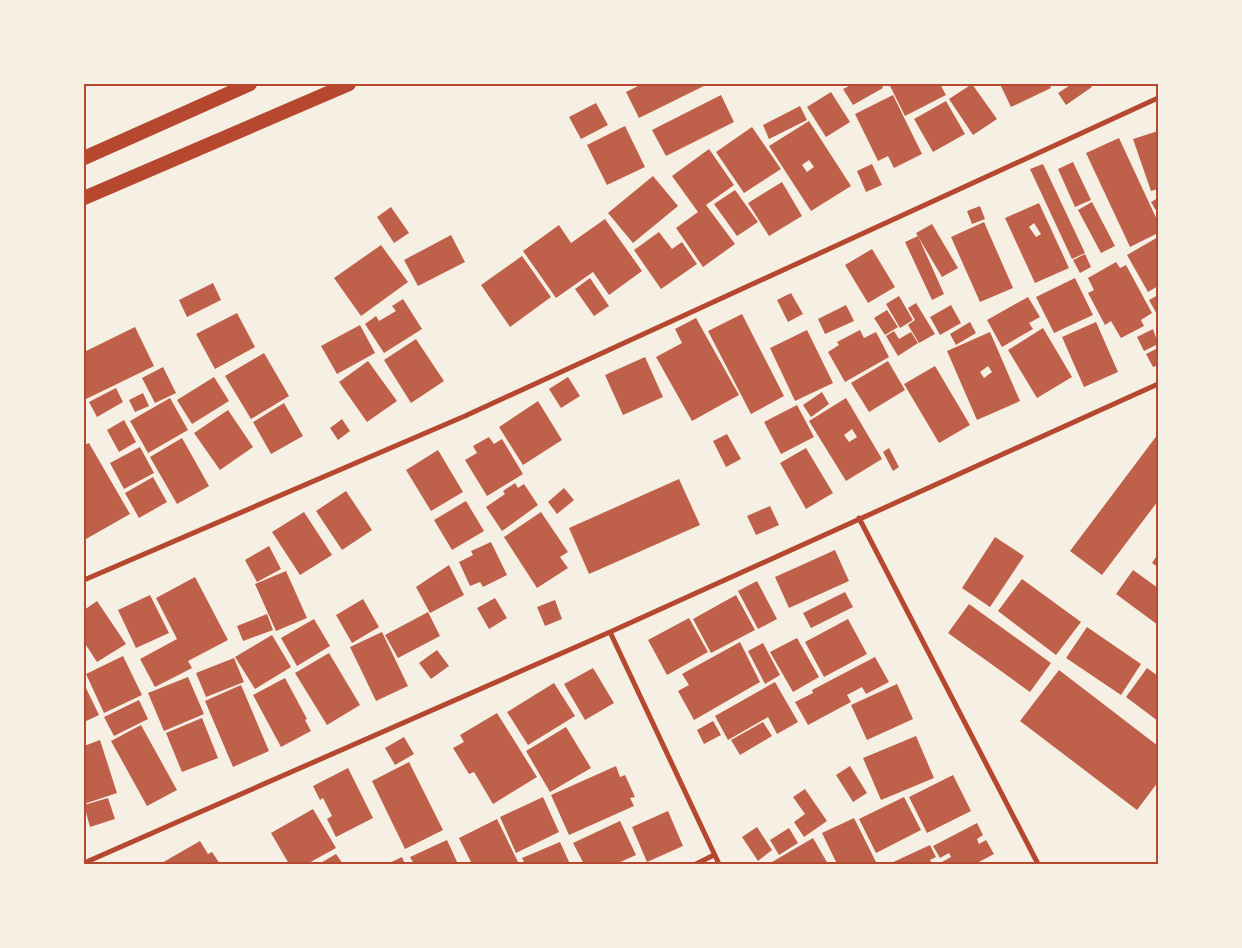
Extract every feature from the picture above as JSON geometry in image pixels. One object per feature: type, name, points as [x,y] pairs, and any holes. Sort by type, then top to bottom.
[{"type":"highway","points":[[84,158],[229,88],[250,84]]},
{"type":"highway","points":[[84,198],[348,84]]},
{"type":"street","points":[[84,580],[464,416],[1158,98]]},
{"type":"street","points":[[84,863],[610,632],[1158,384]]},
{"type":"street","points":[[859,518],[1038,864]]},
{"type":"street","points":[[610,632],[719,864]]},
{"type":"street","points":[[696,864],[714,855]]},
{"type":"building","points":[[642,84],[708,84],[639,118],[626,92]]},
{"type":"building","points":[[853,84],[881,84],[883,88],[853,105],[843,89]]},
{"type":"building","points":[[889,84],[940,84],[946,95],[905,116]]},
{"type":"building","points":[[972,84],[997,119],[973,135],[949,99]]},
{"type":"building","points":[[1000,84],[1049,84],[1051,88],[1011,107]]},
{"type":"building","points":[[1072,84],[1090,84],[1092,87],[1066,105],[1058,93]]},
{"type":"building","points":[[831,92],[850,122],[826,137],[807,107]]},
{"type":"building","points":[[721,95],[734,122],[666,156],[652,130]]},
{"type":"building","points":[[893,95],[922,154],[894,168],[888,156],[878,161],[855,114]]},
{"type":"building","points":[[946,101],[965,134],[933,152],[914,119]]},
{"type":"building","points":[[596,103],[608,125],[581,139],[569,117]]},
{"type":"building","points":[[800,106],[807,120],[769,139],[763,125]]},
{"type":"building","points":[[809,121],[851,186],[811,211],[769,146]],"holes":[[[809,160],[814,167],[807,172],[802,165]]]},
{"type":"building","points":[[625,126],[645,167],[607,185],[587,145]]},
{"type":"building","points":[[752,127],[781,169],[744,193],[716,152]]},
{"type":"building","points":[[1158,131],[1158,189],[1151,191],[1133,139]]},
{"type":"building","points":[[1119,138],[1158,222],[1158,233],[1130,247],[1086,153]]},
{"type":"building","points":[[709,149],[734,185],[706,205],[735,244],[703,267],[676,228],[698,212],[672,176]]},
{"type":"building","points":[[1073,162],[1091,200],[1075,207],[1058,169]]},
{"type":"building","points":[[872,164],[882,185],[866,192],[857,171]]},
{"type":"building","points":[[1043,164],[1085,253],[1072,259],[1030,169]]},
{"type":"building","points":[[653,176],[678,206],[633,243],[608,213]]},
{"type":"building","points":[[782,182],[802,216],[769,236],[748,203]]},
{"type":"building","points":[[735,190],[758,222],[737,236],[714,204]]},
{"type":"building","points":[[1158,198],[1158,214],[1151,202]]},
{"type":"building","points":[[1092,202],[1115,246],[1101,253],[1078,210]]},
{"type":"building","points":[[1039,203],[1069,268],[1035,283],[1005,218]],"holes":[[[1034,223],[1041,234],[1036,237],[1029,227]]]},
{"type":"building","points":[[980,206],[985,219],[972,224],[967,211]]},
{"type":"building","points":[[391,207],[409,233],[394,243],[377,217]]},
{"type":"building","points":[[605,219],[642,271],[609,295],[593,272],[556,298],[523,251],[559,225],[571,243]]},
{"type":"building","points":[[984,222],[1013,288],[980,302],[951,237]]},
{"type":"building","points":[[932,224],[958,268],[942,277],[916,233]]},
{"type":"building","points":[[659,232],[672,249],[682,242],[697,264],[661,289],[634,250]]},
{"type":"building","points":[[451,235],[465,262],[418,286],[404,260]]},
{"type":"building","points":[[918,236],[944,294],[932,300],[905,242]]},
{"type":"building","points":[[1158,237],[1158,286],[1148,292],[1127,255]]},
{"type":"building","points":[[381,245],[408,282],[361,316],[334,278]]},
{"type":"building","points":[[872,249],[895,287],[868,303],[845,265]]},
{"type":"building","points":[[1085,254],[1091,267],[1080,273],[1073,260]]},
{"type":"building","points":[[522,256],[551,297],[510,327],[481,285]]},
{"type":"building","points":[[1116,262],[1120,268],[1126,265],[1152,313],[1141,320],[1144,326],[1121,338],[1111,321],[1105,325],[1088,293],[1094,290],[1088,278]]},
{"type":"building","points":[[590,278],[609,306],[594,316],[575,289]]},
{"type":"building","points":[[1075,278],[1093,315],[1054,333],[1036,297]]},
{"type":"building","points":[[213,283],[221,300],[187,317],[179,300]]},
{"type":"building","points":[[791,293],[803,314],[788,322],[777,300]]},
{"type":"building","points":[[1158,295],[1158,316],[1149,300]]},
{"type":"building","points":[[899,296],[913,320],[900,328],[886,304]]},
{"type":"building","points":[[1028,297],[1040,317],[1029,323],[1033,329],[1002,347],[987,320]]},
{"type":"building","points":[[403,299],[422,329],[384,353],[365,324],[376,316],[379,321],[396,311],[392,306]]},
{"type":"building","points":[[916,303],[935,334],[919,343],[908,325],[915,320],[908,308]]},
{"type":"building","points":[[846,305],[854,321],[825,334],[818,319]]},
{"type":"building","points":[[951,305],[961,323],[940,335],[930,317]]},
{"type":"building","points":[[887,310],[898,327],[885,335],[874,318]]},
{"type":"building","points":[[237,313],[255,347],[215,369],[196,334]]},
{"type":"building","points":[[742,314],[784,396],[751,414],[708,331]]},
{"type":"building","points":[[696,318],[739,395],[692,421],[656,357],[682,343],[675,329]]},
{"type":"building","points":[[970,322],[976,333],[956,345],[950,334]]},
{"type":"building","points":[[1096,322],[1118,372],[1084,387],[1062,337]]},
{"type":"building","points":[[360,325],[375,353],[337,374],[321,346]]},
{"type":"building","points":[[135,327],[154,366],[84,400],[84,352]]},
{"type":"building","points":[[1043,328],[1072,377],[1037,398],[1008,350]]},
{"type":"building","points":[[1153,329],[1158,344],[1144,351],[1137,337]]},
{"type":"building","points":[[807,330],[833,383],[795,401],[770,348]]},
{"type":"building","points":[[860,330],[864,338],[876,332],[889,357],[845,382],[828,352],[839,345],[837,342]]},
{"type":"building","points":[[894,331],[899,339],[911,332],[918,343],[898,356],[886,336]]},
{"type":"building","points":[[990,332],[1020,401],[977,420],[947,351]],"holes":[[[988,366],[992,372],[984,378],[980,372]]]},
{"type":"building","points":[[416,339],[444,381],[411,403],[384,360]]},
{"type":"building","points":[[1158,348],[1158,365],[1153,367],[1146,354]]},
{"type":"building","points":[[264,353],[289,396],[251,419],[225,376]]},
{"type":"building","points":[[645,357],[663,397],[623,415],[605,375]]},
{"type":"building","points":[[368,361],[397,401],[367,422],[339,382]]},
{"type":"building","points":[[888,361],[905,390],[869,412],[851,383]]},
{"type":"building","points":[[935,366],[970,425],[939,443],[904,384]]},
{"type":"building","points":[[163,367],[176,393],[155,403],[142,378]]},
{"type":"building","points":[[214,377],[229,401],[192,424],[177,400]]},
{"type":"building","points":[[568,377],[580,396],[561,408],[549,389]]},
{"type":"building","points":[[116,388],[123,402],[97,417],[89,402]]},
{"type":"building","points":[[822,392],[829,404],[811,417],[803,405]]},
{"type":"building","points":[[143,393],[149,406],[135,412],[129,400]]},
{"type":"building","points":[[170,398],[188,430],[148,453],[130,421]]},
{"type":"building","points":[[846,398],[882,459],[846,481],[809,421]],"holes":[[[852,429],[857,437],[849,442],[844,435]]]},
{"type":"building","points":[[538,401],[562,440],[523,465],[499,427]]},
{"type":"building","points":[[284,403],[303,436],[271,454],[253,422]]},
{"type":"building","points":[[797,405],[814,437],[781,454],[764,422]]},
{"type":"building","points":[[228,410],[253,447],[220,470],[194,433]]},
{"type":"building","points":[[342,419],[350,431],[338,440],[330,428]]},
{"type":"building","points":[[124,420],[136,442],[119,452],[107,430]]},
{"type":"building","points":[[727,434],[741,459],[726,467],[713,441]]},
{"type":"building","points":[[1158,434],[1158,501],[1102,575],[1070,551]]},
{"type":"building","points":[[489,437],[494,444],[502,439],[523,474],[487,496],[465,460],[477,453],[473,446]]},
{"type":"building","points":[[182,438],[209,486],[177,504],[150,457]]},
{"type":"building","points":[[89,443],[130,514],[86,539],[84,534],[84,445]]},
{"type":"building","points":[[140,447],[154,473],[124,489],[110,463]]},
{"type":"building","points":[[806,448],[833,493],[806,509],[780,463]]},
{"type":"building","points":[[889,448],[899,467],[893,471],[883,452]]},
{"type":"building","points":[[438,450],[463,492],[431,511],[406,470]]},
{"type":"building","points":[[153,477],[167,502],[139,518],[125,493]]},
{"type":"building","points":[[679,479],[700,525],[589,574],[569,528]]},
{"type":"building","points":[[515,483],[518,488],[524,484],[538,505],[502,531],[486,507],[505,494],[503,491]]},
{"type":"building","points":[[564,488],[574,500],[557,514],[548,502]]},
{"type":"building","points":[[346,491],[372,530],[342,550],[316,511]]},
{"type":"building","points":[[466,501],[484,531],[452,550],[434,520]]},
{"type":"building","points":[[770,506],[779,525],[756,535],[747,516]]},
{"type":"building","points":[[304,512],[332,555],[300,575],[272,532]]},
{"type":"building","points":[[541,512],[568,552],[560,557],[568,568],[537,588],[504,537]]},
{"type":"building","points":[[995,537],[1024,556],[990,607],[962,588]]},
{"type":"building","points":[[491,542],[507,575],[483,587],[480,582],[470,586],[459,562],[473,555],[471,551]]},
{"type":"building","points":[[269,546],[281,569],[257,582],[245,560]]},
{"type":"building","points":[[835,550],[849,581],[789,608],[775,577]]},
{"type":"building","points":[[1158,554],[1158,567],[1152,563]]},
{"type":"building","points":[[449,565],[464,595],[430,613],[416,587]]},
{"type":"building","points":[[1133,570],[1158,588],[1158,625],[1116,594]]},
{"type":"building","points":[[286,571],[307,618],[276,631],[255,584]]},
{"type":"building","points":[[195,577],[228,640],[188,661],[192,668],[155,687],[140,659],[177,639],[156,598]]},
{"type":"building","points":[[1022,579],[1081,622],[1056,655],[998,611]]},
{"type":"building","points":[[757,581],[777,619],[758,629],[738,591]]},
{"type":"building","points":[[845,592],[853,607],[811,628],[803,613]]},
{"type":"building","points":[[150,595],[169,633],[136,648],[118,610]]},
{"type":"building","points":[[736,595],[755,630],[711,653],[693,619]]},
{"type":"building","points":[[495,598],[507,618],[489,629],[477,608]]},
{"type":"building","points":[[363,599],[379,627],[352,643],[336,615]]},
{"type":"building","points":[[555,600],[562,619],[545,626],[537,607]]},
{"type":"building","points":[[97,601],[126,644],[97,662],[84,642],[84,610]]},
{"type":"building","points":[[969,604],[1051,663],[1030,692],[948,633]]},
{"type":"building","points":[[428,612],[440,636],[398,658],[385,635]]},
{"type":"building","points":[[267,614],[273,630],[243,641],[237,626]]},
{"type":"building","points":[[689,618],[708,652],[667,675],[648,640]]},
{"type":"building","points":[[314,619],[330,646],[297,666],[281,638]]},
{"type":"building","points":[[848,619],[867,654],[824,677],[805,642]]},
{"type":"building","points":[[1087,627],[1141,664],[1121,695],[1066,658]]},
{"type":"building","points":[[382,632],[408,686],[376,701],[350,647]]},
{"type":"building","points":[[272,635],[291,667],[255,689],[235,657]]},
{"type":"building","points":[[797,638],[819,677],[793,692],[770,652]]},
{"type":"building","points":[[740,642],[760,682],[694,720],[678,691],[689,685],[682,674]]},
{"type":"building","points":[[763,643],[780,675],[765,684],[748,651]]},
{"type":"building","points":[[437,650],[449,666],[431,679],[419,663]]},
{"type":"building","points":[[329,653],[360,705],[327,725],[295,673]]},
{"type":"building","points":[[123,656],[142,695],[104,713],[86,674]]},
{"type":"building","points":[[875,657],[889,682],[866,694],[862,687],[847,695],[851,702],[808,725],[795,702],[813,693],[812,690]]},
{"type":"building","points":[[234,658],[244,682],[206,697],[196,673]]},
{"type":"building","points":[[593,668],[614,703],[585,720],[564,684]]},
{"type":"building","points":[[1147,668],[1158,676],[1158,721],[1126,697]]},
{"type":"building","points":[[1059,670],[1158,746],[1158,782],[1137,810],[1020,721]]},
{"type":"building","points":[[188,677],[204,714],[164,731],[148,693]]},
{"type":"building","points":[[285,678],[307,719],[305,720],[311,731],[281,747],[253,695]]},
{"type":"building","points":[[775,682],[798,722],[777,734],[768,717],[728,740],[715,716]]},
{"type":"building","points":[[554,683],[575,716],[528,745],[507,712]]},
{"type":"building","points":[[897,684],[913,719],[867,740],[851,705]]},
{"type":"building","points":[[241,685],[269,751],[233,767],[205,701]]},
{"type":"building","points":[[86,688],[99,715],[84,722],[84,689]]},
{"type":"building","points":[[139,700],[148,719],[114,736],[104,717]]},
{"type":"building","points":[[497,713],[537,777],[493,804],[474,772],[469,774],[453,748],[464,742],[460,735]]},
{"type":"building","points":[[202,718],[218,758],[182,772],[166,733]]},
{"type":"building","points":[[713,721],[721,735],[704,744],[697,730]]},
{"type":"building","points":[[763,722],[772,736],[740,755],[731,740]]},
{"type":"building","points":[[141,725],[177,790],[147,806],[111,741]]},
{"type":"building","points":[[566,727],[591,768],[550,792],[526,751]]},
{"type":"building","points":[[916,736],[934,778],[881,800],[863,758]]},
{"type":"building","points":[[404,737],[414,754],[395,765],[385,748]]},
{"type":"building","points":[[100,740],[117,793],[84,804],[84,746]]},
{"type":"building","points":[[409,762],[443,830],[405,849],[372,781]]},
{"type":"building","points":[[616,766],[620,777],[625,775],[635,797],[630,798],[634,806],[569,835],[551,795]]},
{"type":"building","points":[[850,766],[867,793],[853,802],[836,775]]},
{"type":"building","points":[[348,768],[373,818],[336,837],[327,819],[332,816],[323,798],[320,800],[313,786]]},
{"type":"building","points":[[953,775],[971,811],[927,833],[909,797]]},
{"type":"building","points":[[805,789],[827,821],[804,837],[794,822],[805,814],[793,797]]},
{"type":"building","points":[[543,797],[559,832],[516,853],[500,817]]},
{"type":"building","points":[[904,797],[921,830],[876,853],[859,819]]},
{"type":"building","points":[[108,798],[115,819],[90,827],[84,805]]},
{"type":"building","points":[[313,809],[336,848],[307,864],[289,864],[271,833]]},
{"type":"building","points":[[668,811],[683,846],[647,862],[632,827]]},
{"type":"building","points":[[854,818],[876,862],[871,864],[837,864],[822,833]]},
{"type":"building","points":[[497,819],[519,864],[472,864],[459,838]]},
{"type":"building","points":[[620,821],[636,855],[616,864],[584,864],[573,843]]},
{"type":"building","points":[[977,823],[983,835],[977,839],[979,844],[986,840],[994,854],[975,864],[943,864],[942,862],[951,857],[949,853],[940,858],[933,846]]},
{"type":"building","points":[[757,827],[772,850],[758,861],[742,837]]},
{"type":"building","points":[[789,828],[798,843],[779,855],[770,840]]},
{"type":"building","points":[[813,838],[828,864],[773,864],[772,862]]},
{"type":"building","points":[[447,840],[458,864],[414,864],[410,857]]},
{"type":"building","points":[[200,841],[208,854],[212,852],[220,864],[160,864]]},
{"type":"building","points":[[560,842],[570,864],[525,864],[522,858]]},
{"type":"building","points":[[930,845],[936,857],[930,860],[932,864],[889,864]]},
{"type":"building","points":[[336,854],[343,864],[319,864]]},
{"type":"building","points":[[402,857],[405,864],[387,864]]}]
